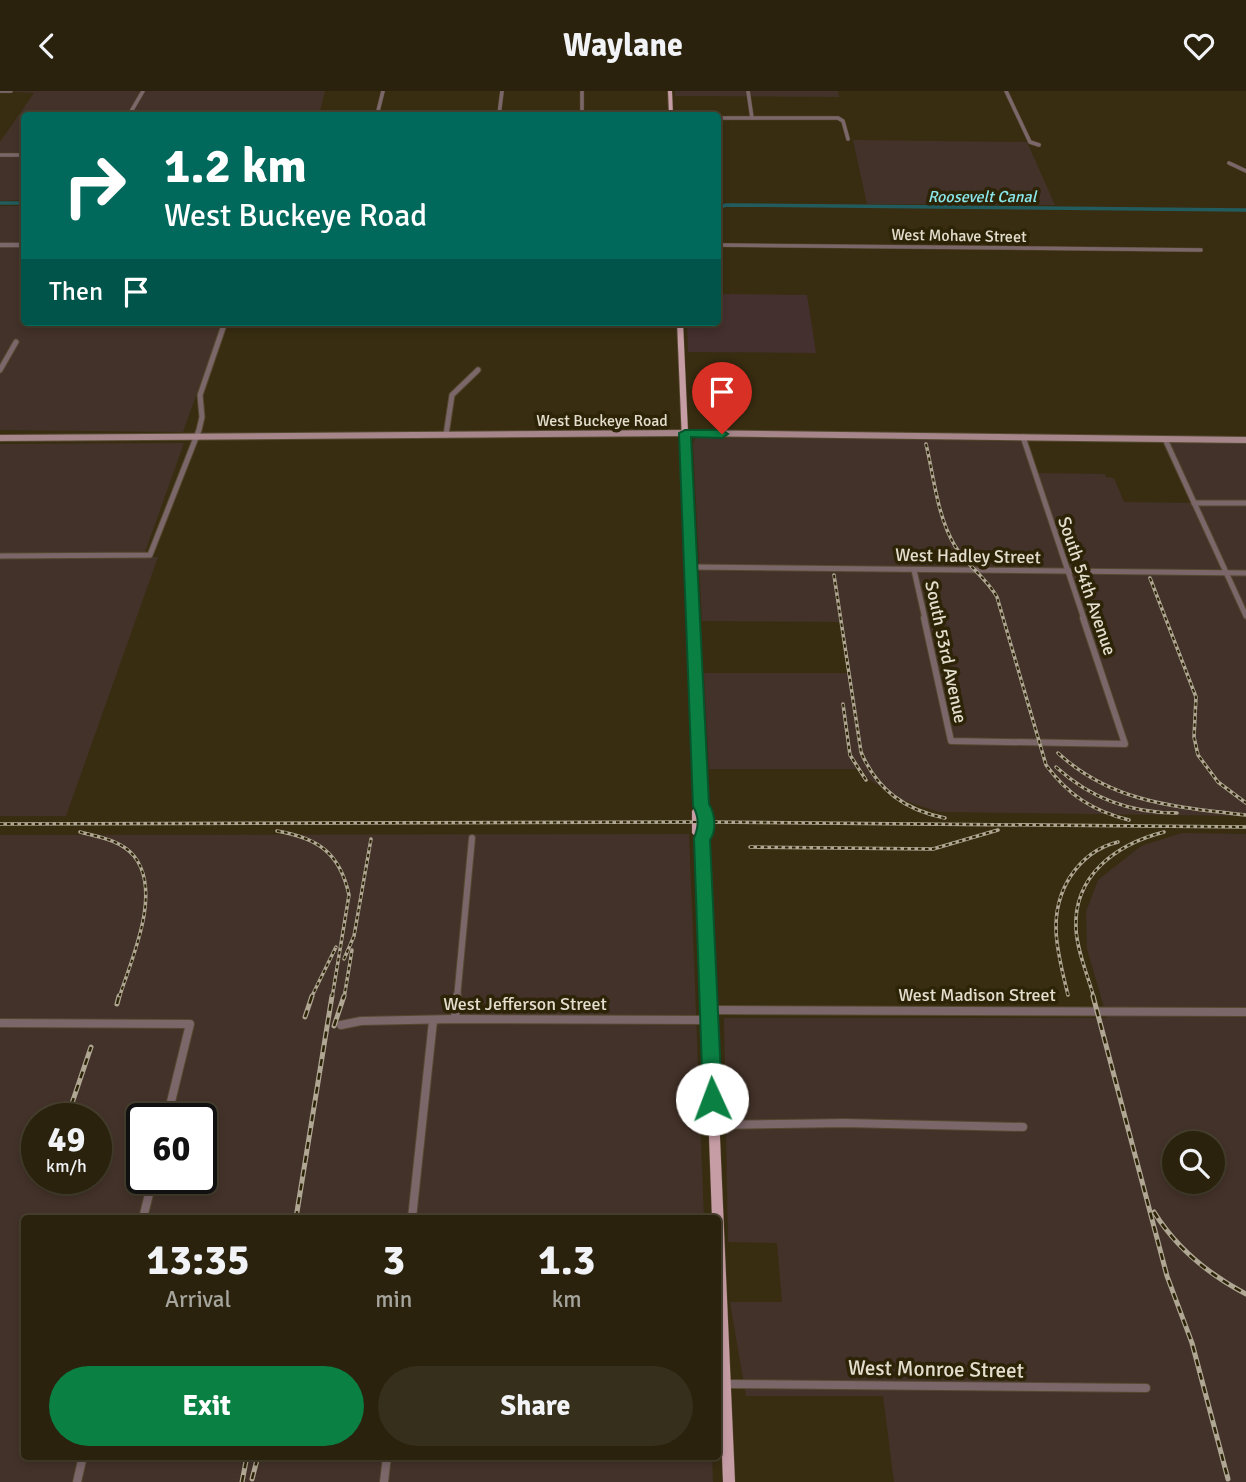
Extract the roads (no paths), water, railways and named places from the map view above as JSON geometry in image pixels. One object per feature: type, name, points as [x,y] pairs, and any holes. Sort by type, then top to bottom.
[{"type":"main road","points":[[670,91],[671,112]]},
{"type":"main road","points":[[680,326],[701,806],[705,812],[706,833],[702,838],[718,1215]]},
{"type":"main road","name":"West Buckeye Road","points":[[0,437],[685,433],[1246,440]]},
{"type":"main road","points":[[721,1291],[729,1482]]},
{"type":"street","points":[[0,91],[11,91]]},
{"type":"street","points":[[131,112],[143,91]]},
{"type":"street","points":[[378,112],[383,91]]},
{"type":"street","points":[[499,112],[502,91]]},
{"type":"street","points":[[582,91],[582,112]]},
{"type":"street","points":[[748,91],[752,118]]},
{"type":"street","points":[[1006,91],[1030,141],[1039,145]]},
{"type":"street","points":[[721,118],[842,119],[848,139]]},
{"type":"street","points":[[0,155],[21,155]]},
{"type":"street","points":[[1229,163],[1246,171]]},
{"type":"street","points":[[0,245],[21,245]]},
{"type":"street","name":"West Mohave Street","points":[[721,245],[1201,250]]},
{"type":"street","points":[[0,556],[150,555],[197,436],[202,417],[199,398],[201,388],[224,326]]},
{"type":"street","points":[[0,370],[16,342]]},
{"type":"street","points":[[446,435],[452,395],[478,370]]},
{"type":"street","name":"South 54th Avenue","points":[[1023,437],[1125,744]]},
{"type":"street","points":[[1165,439],[1246,616]]},
{"type":"street","points":[[1194,503],[1246,503]]},
{"type":"street","name":"West Hadley Street","points":[[690,567],[1246,573]]},
{"type":"street","name":"South 53rd Avenue","points":[[914,570],[951,741],[1125,744]]},
{"type":"street","points":[[454,1019],[472,838]]},
{"type":"street","name":"West Madison Street","points":[[709,1015],[1246,1012]]},
{"type":"street","name":"West Jefferson Street","points":[[341,1025],[361,1021],[709,1015]]},
{"type":"street","points":[[412,1215],[433,1021]]},
{"type":"street","points":[[0,1023],[190,1024],[171,1103]]},
{"type":"street","points":[[714,1128],[845,1123],[1023,1127]]},
{"type":"street","points":[[143,1215],[149,1194]]},
{"type":"street","name":"West Monroe Street","points":[[725,1384],[1146,1388]]},
{"type":"street","points":[[77,1482],[82,1460]]},
{"type":"street","points":[[384,1482],[387,1460]]},
{"type":"waterway","name":"Roosevelt Canal","points":[[0,203],[21,203]]},
{"type":"waterway","name":"Roosevelt Canal","points":[[721,207],[1246,210]]},
{"type":"railway","points":[[926,444],[940,509],[949,534],[960,553],[997,597],[1046,765],[1063,785],[1082,800],[1104,812],[1129,820]]},
{"type":"railway","points":[[834,575],[861,752],[875,777],[894,796],[917,810],[945,818]]},
{"type":"railway","points":[[1150,578],[1196,697],[1194,737],[1198,755],[1218,782],[1246,803]]},
{"type":"railway","points":[[843,704],[850,755],[866,780]]},
{"type":"railway","points":[[1058,753],[1100,783],[1146,800],[1246,815]]},
{"type":"railway","points":[[1056,767],[1083,787],[1112,802],[1143,810],[1177,813]]},
{"type":"railway","points":[[0,824],[706,822],[1246,827]]},
{"type":"railway","points":[[750,847],[933,849],[998,830]]},
{"type":"railway","points":[[277,831],[304,838],[325,850],[340,868],[345,880],[349,895],[332,998]]},
{"type":"railway","points":[[80,832],[109,840],[129,851],[142,871],[146,888],[142,926],[119,998]]},
{"type":"railway","points":[[1094,998],[1076,929],[1077,910],[1082,893],[1090,878],[1115,854],[1147,837],[1164,832]]},
{"type":"railway","points":[[344,959],[354,936],[371,839]]},
{"type":"railway","points":[[1068,995],[1056,935],[1058,906],[1070,877],[1085,859],[1103,847],[1118,842]]},
{"type":"railway","points":[[311,998],[336,947]]},
{"type":"railway","points":[[344,998],[352,950]]},
{"type":"railway","points":[[117,1004],[119,996]]},
{"type":"railway","points":[[305,1017],[312,996]]},
{"type":"railway","points":[[296,1215],[332,996]]},
{"type":"railway","points":[[334,1026],[344,996]]},
{"type":"railway","points":[[1093,996],[1167,1276],[1192,1343],[1228,1479]]},
{"type":"railway","points":[[72,1103],[91,1047]]},
{"type":"railway","points":[[1154,1212],[1173,1238],[1194,1259],[1246,1294]]},
{"type":"railway","points":[[242,1482],[246,1460]]},
{"type":"railway","points":[[252,1479],[257,1460]]}]
